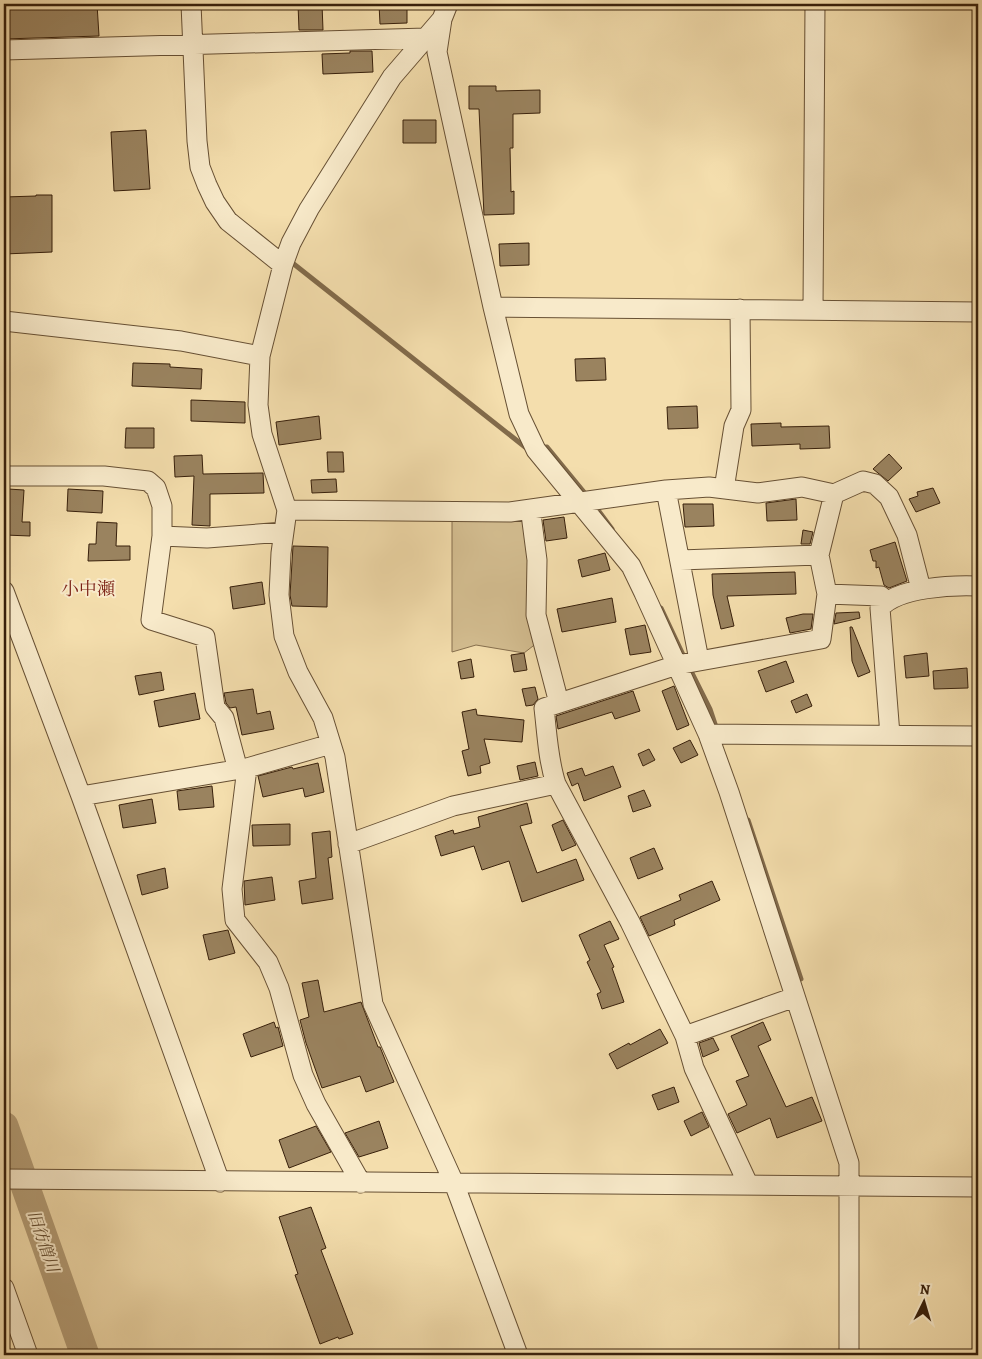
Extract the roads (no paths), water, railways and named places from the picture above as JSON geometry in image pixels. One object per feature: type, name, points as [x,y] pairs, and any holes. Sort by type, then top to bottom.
[{"type":"street","points":[[191,4],[197,141],[200,167],[206,186],[228,220],[283,265]]},
{"type":"street","points":[[813,310],[815,4]]},
{"type":"street","points":[[445,12],[426,38],[392,77],[309,209],[291,243],[283,265],[260,356],[258,405],[262,434],[287,510],[281,554],[279,595],[284,636],[298,672],[323,718],[335,757],[373,1004],[454,1183],[518,1355]]},
{"type":"street","points":[[445,12],[437,52],[493,307],[519,414],[536,450],[631,566],[708,734],[849,1163],[849,1355]]},
{"type":"street","points":[[4,50],[426,38]]},
{"type":"street","points":[[493,307],[978,312]]},
{"type":"street","points":[[724,489],[734,426],[741,410],[740,309]]},
{"type":"street","points":[[4,321],[181,341],[260,356]]},
{"type":"street","points":[[4,476],[104,476],[148,481],[156,488],[162,506],[162,536],[151,620],[205,636],[216,707],[224,718],[242,769],[232,889],[235,920],[268,962],[279,988],[303,1075],[316,1104],[361,1183]]},
{"type":"street","points":[[287,510],[510,512],[580,504],[666,490],[709,487],[758,493],[802,487],[834,494],[863,481],[875,484],[889,497],[908,535],[921,589]]},
{"type":"street","points":[[666,490],[699,660]]},
{"type":"street","points":[[748,1184],[694,1068],[685,1036],[630,922],[556,784],[553,775],[544,708],[677,665],[821,639],[827,594],[819,556],[834,494]]},
{"type":"street","points":[[532,510],[537,560],[536,615],[559,703]]},
{"type":"street","points":[[162,536],[207,538],[284,532]]},
{"type":"street","points":[[680,560],[819,556]]},
{"type":"street","points":[[890,735],[880,608],[885,602],[921,589],[978,586]]},
{"type":"street","points":[[4,591],[81,796],[220,1182]]},
{"type":"street","points":[[827,594],[881,596],[885,602]]},
{"type":"street","points":[[708,734],[978,736]]},
{"type":"street","points":[[81,796],[242,769],[331,744]]},
{"type":"street","points":[[348,844],[453,806],[556,784]]},
{"type":"street","points":[[685,1036],[795,997]]},
{"type":"street","points":[[4,1179],[978,1187]]},
{"type":"street","points":[[4,1288],[28,1355]]},
{"type":"waterway","points":[[290,261],[525,447],[529,447]]},
{"type":"waterway","points":[[540,447],[547,447],[588,497]]},
{"type":"waterway","points":[[595,506],[612,529]]},
{"type":"waterway","points":[[661,608],[685,659]]},
{"type":"waterway","points":[[689,667],[710,709],[717,730]]},
{"type":"waterway","points":[[748,820],[801,979]]},
{"type":"waterway","name":"旧彷僧川","points":[[4,1126],[85,1355]]},
{"type":"district","name":"小中瀬","points":[[88,589]]}]
